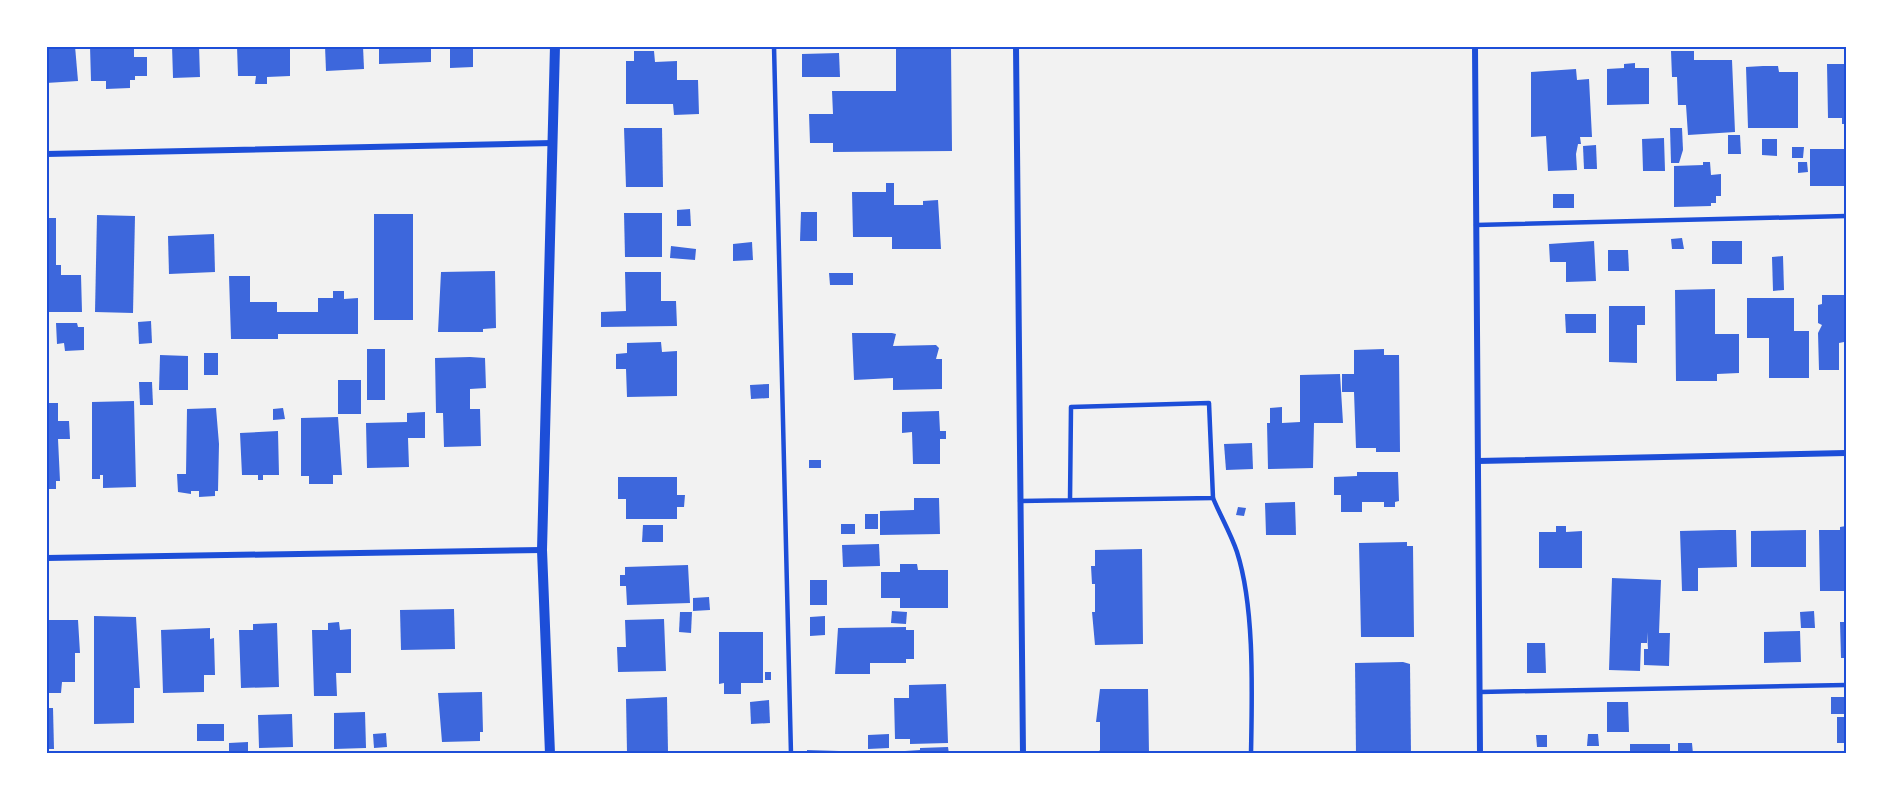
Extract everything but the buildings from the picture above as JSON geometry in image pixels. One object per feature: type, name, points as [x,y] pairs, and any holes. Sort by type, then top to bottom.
[{"type":"street","points":[[550,753],[542,550],[555,142],[555,46]]},
{"type":"street","points":[[1016,46],[1023,753]]},
{"type":"street","points":[[1475,46],[1480,753]]},
{"type":"street","points":[[46,154],[555,142]]},
{"type":"street","points":[[1478,461],[1846,453]]},
{"type":"street","points":[[46,558],[542,550]]},
{"type":"lane","points":[[774,46],[791,753]]},
{"type":"lane","points":[[1476,225],[1846,216]]},
{"type":"lane","points":[[1070,500],[1071,407],[1209,403],[1213,498],[1237,553],[1245,598],[1252,677],[1251,753]]},
{"type":"lane","points":[[1020,501],[1213,498]]},
{"type":"lane","points":[[1480,692],[1846,685]]}]
